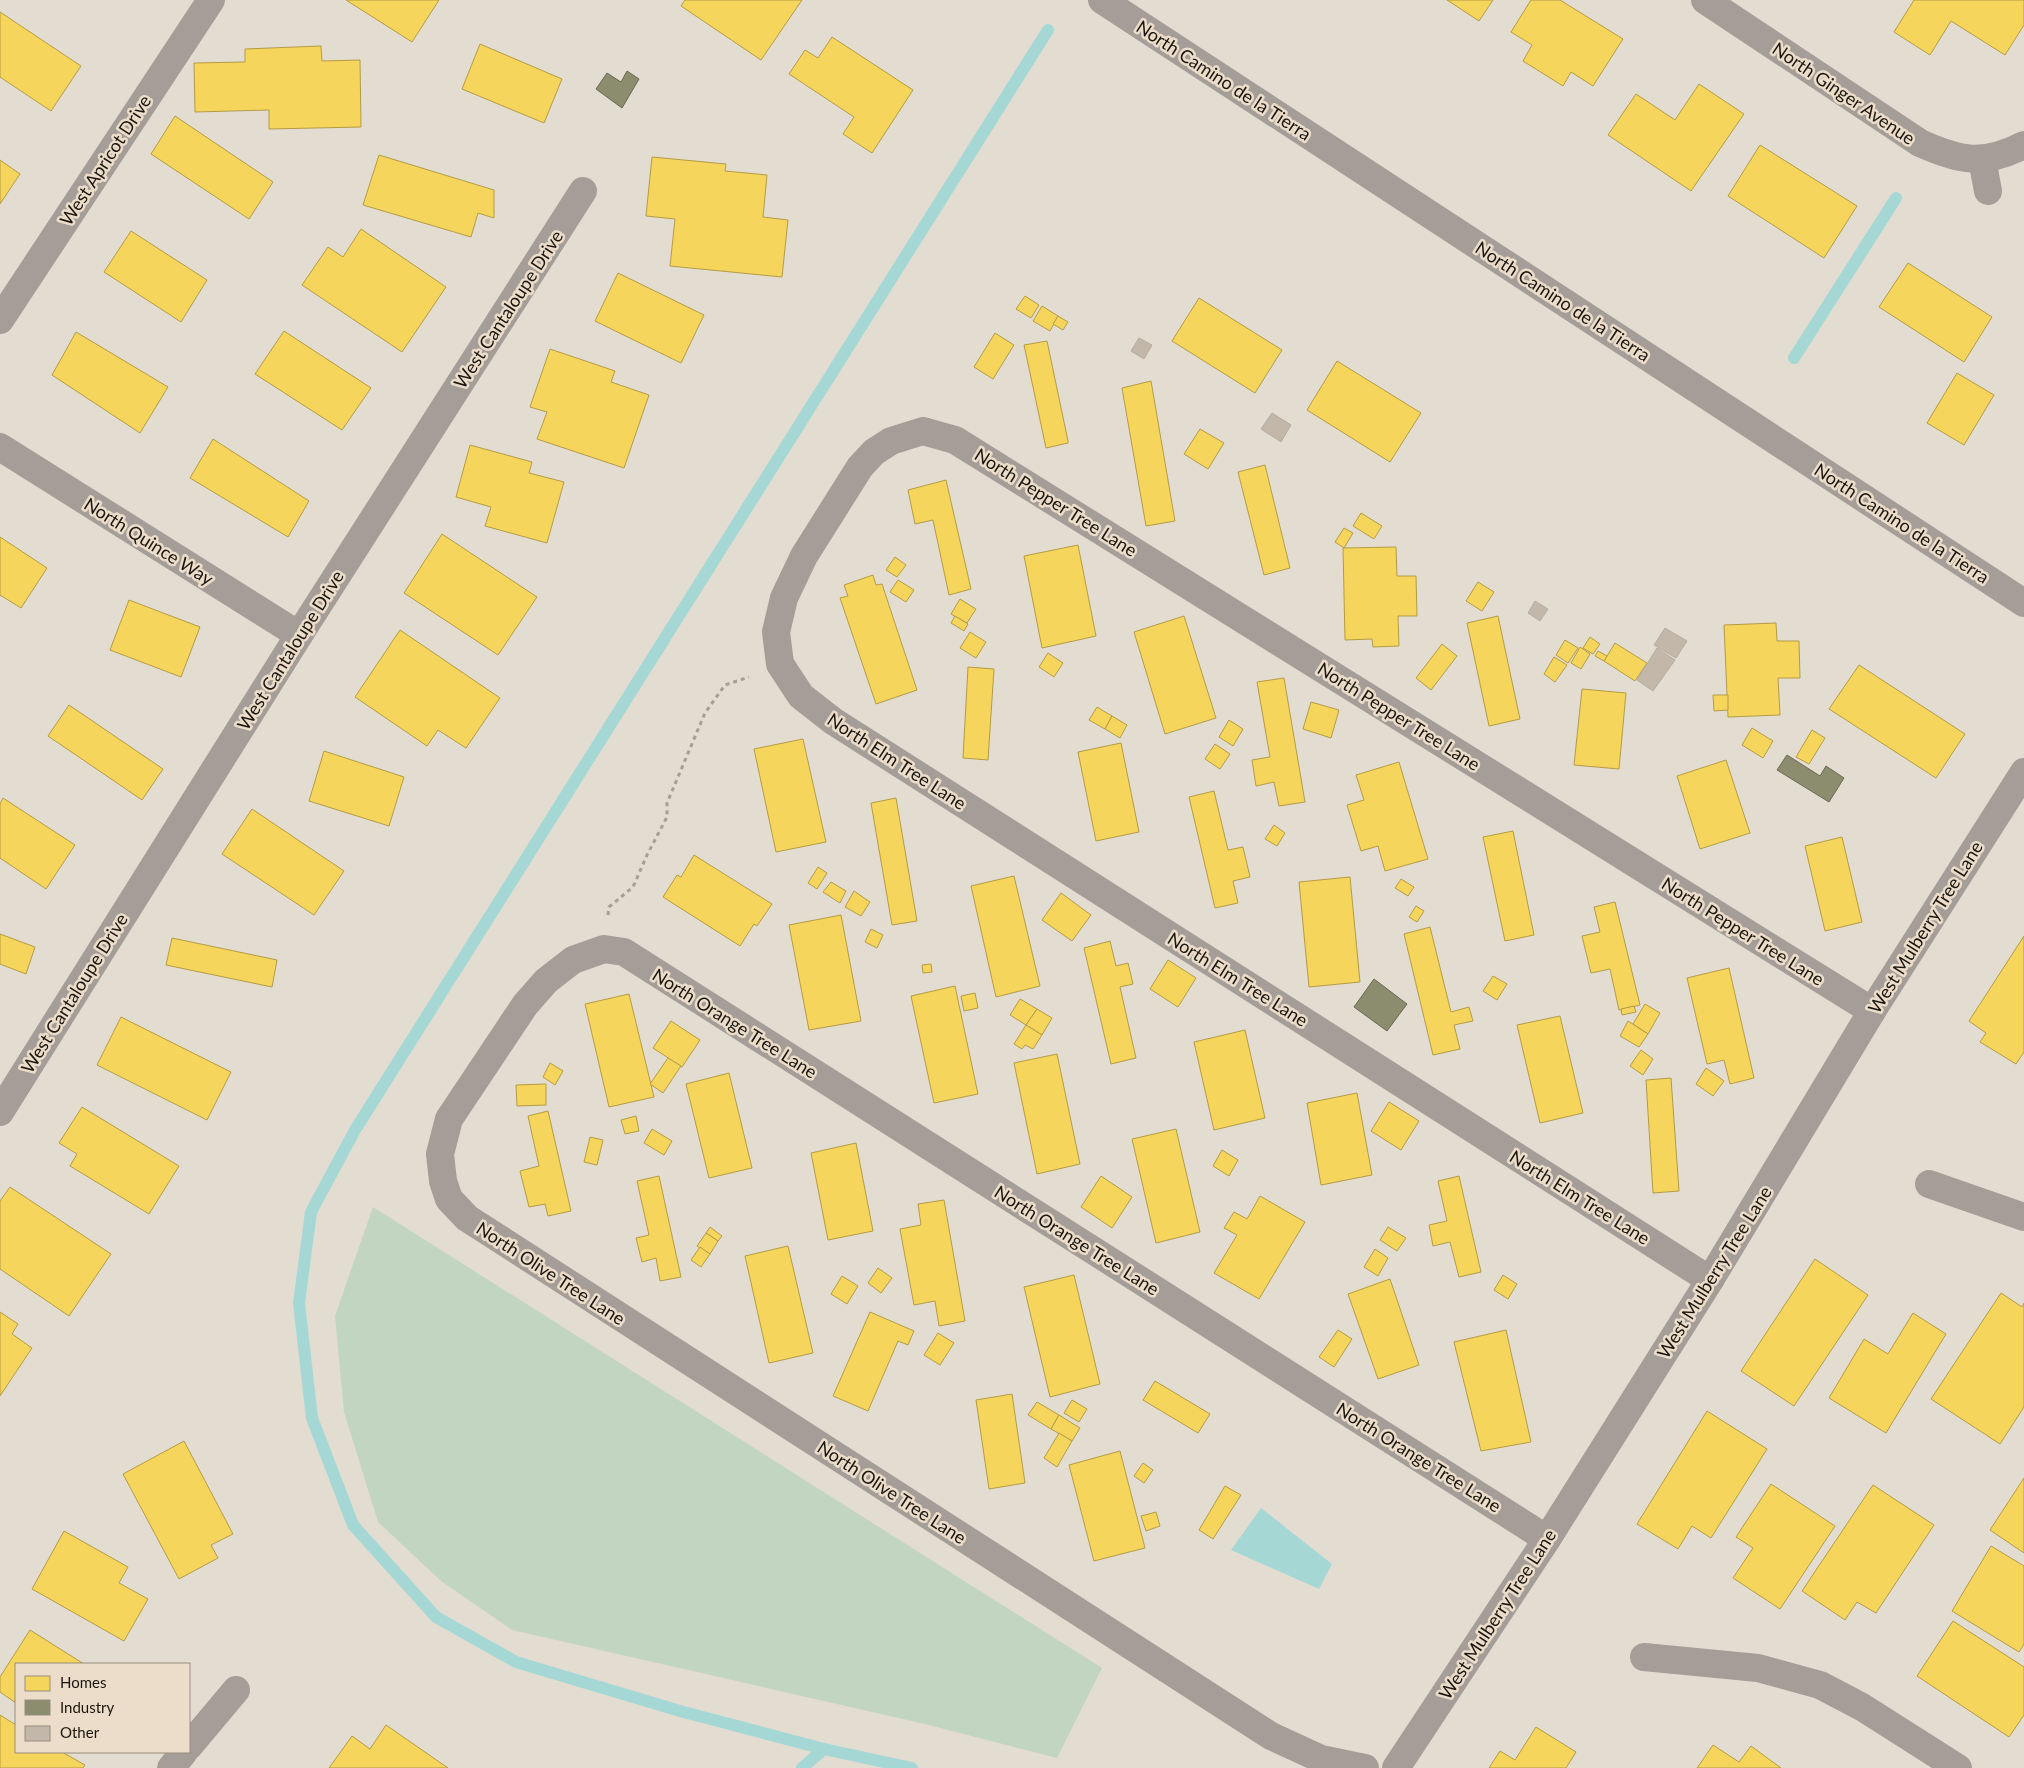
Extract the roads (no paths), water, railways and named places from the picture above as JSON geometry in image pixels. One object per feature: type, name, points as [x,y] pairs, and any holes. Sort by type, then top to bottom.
[{"type":"street","name":"West Apricot Drive","points":[[0,320],[211,0]]},
{"type":"street","name":"North Ginger Avenue","points":[[1705,0],[1920,143],[1943,154],[1964,159],[1988,158]]},
{"type":"street","name":"North Camino de la Tierra","points":[[1110,2],[2024,603]]},
{"type":"street","points":[[1988,191],[1988,158],[2024,145]]},
{"type":"street","name":"West Cantaloupe Drive","points":[[0,1112],[299,635],[583,191]]},
{"type":"street","name":"North Pepper Tree Lane","points":[[780,664],[776,632],[784,598],[804,556],[860,467],[874,452],[891,441],[923,431],[955,440],[1872,1011]]},
{"type":"street","name":"North Quince Way","points":[[0,446],[299,635]]},
{"type":"street","name":"North Elm Tree Lane","points":[[780,664],[801,696],[832,721],[1710,1280]]},
{"type":"street","name":"West Mulberry Tree Lane","points":[[1396,1768],[1547,1539],[1710,1280],[1872,1011],[2024,772]]},
{"type":"street","name":"North Olive Tree Lane","points":[[604,949],[573,960],[546,981],[525,1005],[450,1119],[440,1154],[443,1182],[449,1199],[467,1218],[487,1232],[1271,1736],[1322,1759],[1365,1768]]},
{"type":"street","name":"North Orange Tree Lane","points":[[604,949],[624,952],[1547,1539]]},
{"type":"street","points":[[1929,1184],[2024,1217]]},
{"type":"street","points":[[1644,1657],[1758,1668],[1820,1685],[1862,1706],[1958,1768]]},
{"type":"street","points":[[190,1745],[236,1690]]},
{"type":"street","points":[[171,1768],[183,1753]]},
{"type":"water","points":[[1261,1508],[1332,1564],[1319,1589],[1231,1550]]},
{"type":"waterway","points":[[912,1768],[824,1749],[680,1711],[516,1662],[436,1617],[353,1525],[312,1418],[299,1303],[311,1212],[355,1130],[1048,30]]},
{"type":"waterway","points":[[1794,358],[1896,198]]},
{"type":"waterway","points":[[802,1768],[824,1749]]}]
